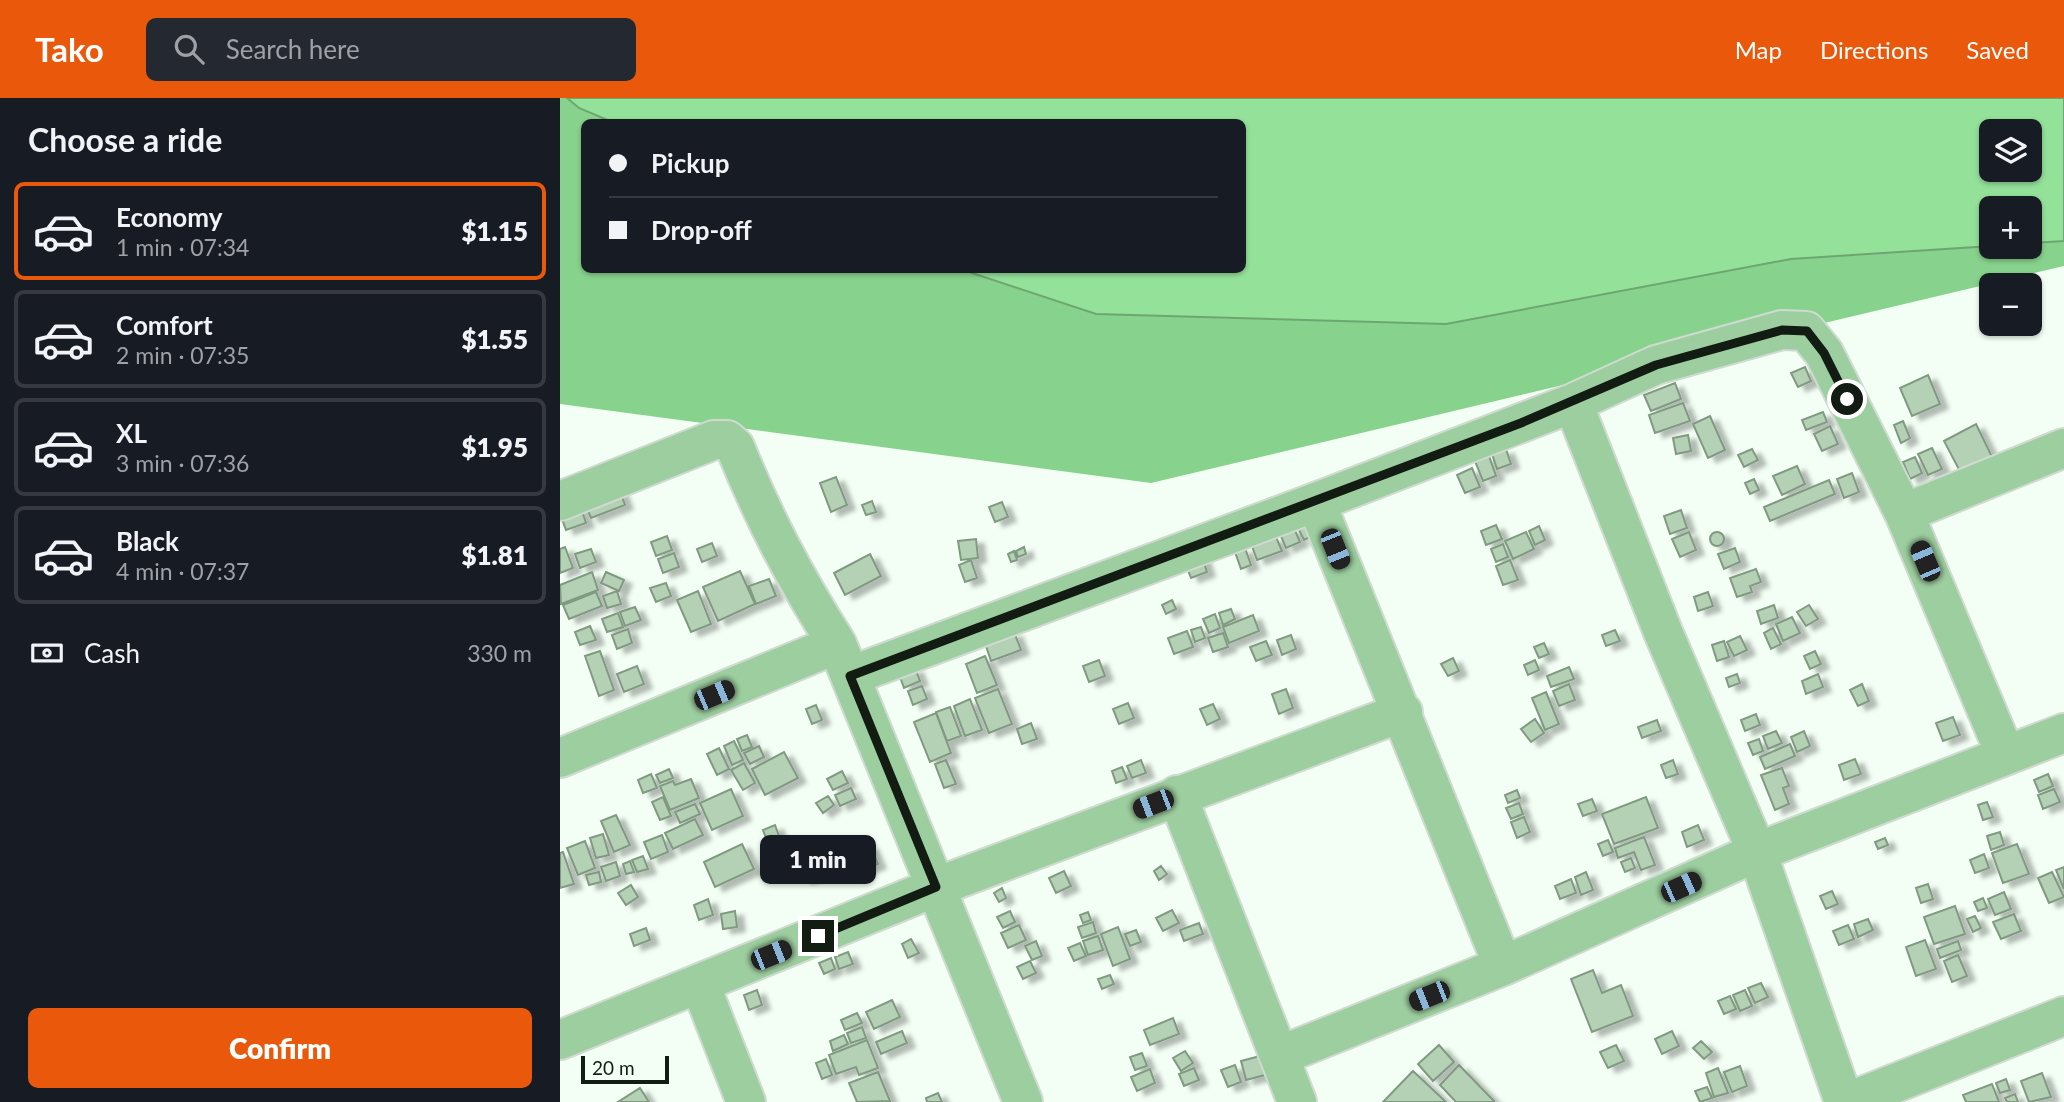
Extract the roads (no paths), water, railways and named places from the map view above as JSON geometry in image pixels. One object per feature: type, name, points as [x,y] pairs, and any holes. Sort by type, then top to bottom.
[{"type":"street","points":[[560,758],[1316,502],[1573,403],[1656,365],[1782,330],[1807,331],[1824,353],[1904,513],[2005,754]]},
{"type":"street","points":[[1573,403],[1663,632],[1757,852],[1846,1102],[2064,1016]]},
{"type":"street","points":[[560,501],[714,440],[727,440],[734,447],[764,519],[843,660],[1023,1102]]},
{"type":"street","points":[[1904,513],[2064,448]]},
{"type":"street","points":[[1316,502],[1403,712],[1503,966]]},
{"type":"street","points":[[560,1040],[936,887],[1403,712]]},
{"type":"street","points":[[1279,1056],[1503,966],[1757,852],[2064,733]]},
{"type":"street","points":[[1177,795],[1297,1102]]},
{"type":"street","points":[[700,984],[746,1102]]}]
